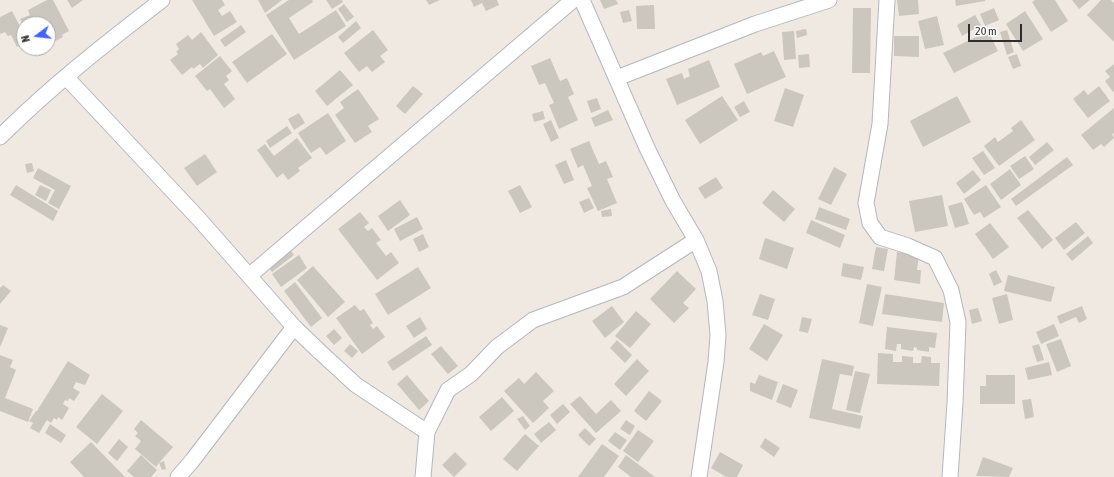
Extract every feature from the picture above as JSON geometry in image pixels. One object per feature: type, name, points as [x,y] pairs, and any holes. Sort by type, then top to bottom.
[{"type":"street","points":[[0,137],[104,44],[162,0]]},
{"type":"street","points":[[249,276],[573,0]]},
{"type":"street","points":[[582,0],[646,148],[673,201],[696,240],[709,271],[715,301],[718,335],[716,362],[699,477]]},
{"type":"street","points":[[617,78],[755,24],[828,0]]},
{"type":"street","points":[[887,0],[880,124],[866,203],[870,222],[880,237],[908,246],[935,258],[951,290],[958,322],[950,477]]},
{"type":"street","points":[[66,77],[199,219],[294,326],[356,385],[427,432]]},
{"type":"street","points":[[423,477],[427,432],[448,390],[471,374],[497,347],[533,320],[623,287],[696,240]]},
{"type":"street","points":[[178,477],[192,461],[294,326]]},
{"type":"building","points":[[47,0],[53,0],[69,31],[62,35],[63,37],[56,41],[56,16],[28,16],[30,15],[28,10]]},
{"type":"building","points":[[67,0],[83,0],[72,8]]},
{"type":"building","points":[[192,0],[222,0],[225,5],[218,10],[222,16],[230,11],[237,22],[214,36]]},
{"type":"building","points":[[258,0],[282,0],[265,13]]},
{"type":"building","points":[[289,0],[312,0],[313,2],[289,18],[299,34],[336,10],[346,26],[294,60],[266,15]]},
{"type":"building","points":[[326,0],[342,0],[343,2],[332,9]]},
{"type":"building","points":[[426,0],[440,0],[429,5]]},
{"type":"building","points":[[471,0],[497,0],[499,5],[486,11],[482,3],[474,7]]},
{"type":"building","points":[[600,0],[616,0],[618,4],[604,9]]},
{"type":"building","points":[[897,0],[918,0],[919,14],[899,16]]},
{"type":"building","points":[[955,0],[985,0],[985,1],[956,6]]},
{"type":"building","points":[[1035,0],[1055,0],[1068,21],[1051,32],[1032,2]]},
{"type":"building","points":[[1072,0],[1090,0],[1079,9]]},
{"type":"building","points":[[1101,0],[1111,0],[1114,3],[1114,42],[1087,15]]},
{"type":"building","points":[[344,4],[354,17],[347,22],[338,9]]},
{"type":"building","points":[[654,5],[655,29],[637,29],[636,6]]},
{"type":"building","points":[[853,8],[871,8],[870,73],[852,73]]},
{"type":"building","points":[[994,8],[999,20],[985,26],[980,14]]},
{"type":"building","points":[[629,10],[632,21],[623,23],[620,12]]},
{"type":"building","points":[[12,11],[16,19],[16,45],[11,35],[8,36],[5,32],[0,34],[0,17]]},
{"type":"building","points":[[1025,11],[1043,39],[1023,51],[1006,24]]},
{"type":"building","points":[[975,15],[981,25],[962,36],[957,25]]},
{"type":"building","points":[[937,16],[944,45],[925,49],[918,21]]},
{"type":"building","points":[[356,21],[361,28],[343,43],[338,37]]},
{"type":"building","points":[[241,25],[246,32],[225,47],[220,40]]},
{"type":"building","points":[[806,29],[807,35],[797,38],[796,31]]},
{"type":"building","points":[[373,30],[388,50],[380,56],[385,62],[372,72],[367,66],[359,72],[344,53]]},
{"type":"building","points":[[1007,30],[1014,52],[1007,55],[1000,32]]},
{"type":"building","points":[[794,31],[796,59],[784,60],[782,32]]},
{"type":"building","points":[[988,31],[998,51],[954,73],[943,53]]},
{"type":"building","points":[[201,32],[218,55],[203,68],[200,64],[193,69],[192,67],[182,75],[170,60],[178,54],[176,52],[179,49],[176,44],[188,35],[192,40]]},
{"type":"building","points":[[272,34],[287,54],[247,83],[232,62]]},
{"type":"building","points":[[894,36],[919,36],[919,57],[894,56]]},
{"type":"building","points":[[774,51],[786,77],[747,94],[734,64],[761,52],[763,56]]},
{"type":"building","points":[[809,54],[810,67],[799,68],[798,55]]},
{"type":"building","points":[[1017,54],[1021,66],[1013,69],[1008,57]]},
{"type":"building","points":[[220,56],[232,71],[226,76],[229,80],[224,84],[235,99],[224,108],[210,89],[207,91],[195,76]]},
{"type":"building","points":[[550,58],[560,81],[567,78],[574,94],[568,97],[578,120],[559,129],[549,105],[554,103],[545,83],[539,85],[531,66]]},
{"type":"building","points":[[709,60],[720,87],[677,105],[666,79],[682,73],[684,79],[690,76],[688,69]]},
{"type":"building","points":[[1114,64],[1113,92],[1105,81],[1110,77],[1105,71]]},
{"type":"building","points":[[340,70],[353,85],[327,106],[315,91]]},
{"type":"building","points":[[413,86],[423,94],[405,114],[396,106]]},
{"type":"building","points":[[1099,86],[1110,101],[1088,118],[1073,99],[1084,90],[1088,95]]},
{"type":"building","points":[[785,88],[804,95],[793,127],[774,121]]},
{"type":"building","points":[[358,89],[379,119],[368,126],[372,132],[355,143],[335,115],[344,108],[340,102]]},
{"type":"building","points":[[722,96],[738,120],[700,144],[685,120]]},
{"type":"building","points":[[957,96],[971,122],[923,147],[910,121]]},
{"type":"building","points":[[597,98],[601,109],[591,113],[587,101]]},
{"type":"building","points":[[744,101],[750,112],[740,117],[734,107]]},
{"type":"building","points":[[1114,108],[1114,133],[1112,134],[1114,138],[1104,147],[1101,144],[1093,150],[1081,135]]},
{"type":"building","points":[[608,110],[613,120],[595,127],[591,118]]},
{"type":"building","points":[[543,111],[545,119],[534,122],[532,114]]},
{"type":"building","points":[[299,113],[305,123],[294,130],[288,119]]},
{"type":"building","points":[[328,113],[346,141],[326,155],[320,147],[311,153],[298,133]]},
{"type":"building","points":[[551,120],[559,138],[551,142],[543,124]]},
{"type":"building","points":[[1021,120],[1035,140],[999,166],[984,146],[995,137],[998,142],[1013,131],[1011,128]]},
{"type":"building","points":[[287,126],[292,133],[270,148],[266,141]]},
{"type":"building","points":[[297,138],[312,158],[298,168],[300,171],[288,180],[283,173],[277,178],[257,150],[265,144],[274,156]]},
{"type":"building","points":[[589,141],[599,164],[606,161],[613,177],[607,179],[617,203],[598,211],[587,188],[592,186],[583,165],[578,168],[570,149]]},
{"type":"building","points":[[1047,142],[1054,150],[1035,165],[1029,157]]},
{"type":"building","points":[[983,151],[995,168],[984,175],[972,158]]},
{"type":"building","points":[[205,154],[217,172],[197,186],[184,168]]},
{"type":"building","points":[[1025,156],[1034,169],[1019,179],[1010,166]]},
{"type":"building","points":[[1067,157],[1073,165],[1016,206],[1011,199]]},
{"type":"building","points":[[566,160],[574,180],[564,184],[555,165]]},
{"type":"building","points":[[32,163],[34,171],[27,173],[25,164]]},
{"type":"building","points":[[834,167],[847,174],[831,205],[818,199]]},
{"type":"building","points":[[38,168],[71,186],[59,209],[48,203],[55,190],[33,178]]},
{"type":"building","points":[[1010,169],[1021,185],[1001,200],[990,184]]},
{"type":"building","points":[[973,170],[981,180],[964,194],[956,183]]},
{"type":"building","points":[[716,177],[723,188],[705,199],[698,188]]},
{"type":"building","points":[[16,185],[58,211],[53,221],[10,195]]},
{"type":"building","points":[[40,185],[51,190],[46,201],[35,195]]},
{"type":"building","points":[[520,185],[532,207],[520,213],[508,191]]},
{"type":"building","points":[[986,185],[1001,207],[984,218],[980,212],[974,215],[964,199]]},
{"type":"building","points":[[773,190],[795,209],[784,222],[762,203]]},
{"type":"building","points":[[942,195],[948,226],[915,232],[909,201]]},
{"type":"building","points":[[589,198],[594,208],[584,213],[579,202]]},
{"type":"building","points":[[400,200],[410,215],[388,231],[378,216]]},
{"type":"building","points":[[962,202],[969,224],[955,228],[948,206]]},
{"type":"building","points":[[819,207],[850,219],[846,230],[815,219]]},
{"type":"building","points":[[611,209],[612,216],[602,217],[601,211]]},
{"type":"building","points":[[1028,210],[1053,240],[1042,249],[1017,218]]},
{"type":"building","points":[[360,212],[369,223],[364,227],[368,231],[372,228],[381,240],[376,243],[386,256],[391,252],[399,263],[377,280],[338,229]]},
{"type":"building","points":[[417,217],[423,229],[400,241],[394,229]]},
{"type":"building","points":[[811,220],[845,235],[840,248],[806,233]]},
{"type":"building","points":[[1076,222],[1085,233],[1064,250],[1055,238]]},
{"type":"building","points":[[990,223],[1009,247],[993,259],[975,234]]},
{"type":"building","points":[[423,234],[429,247],[419,252],[413,239]]},
{"type":"building","points":[[1088,236],[1093,243],[1072,261],[1066,254]]},
{"type":"building","points":[[765,238],[794,248],[787,269],[759,259]]},
{"type":"building","points":[[876,247],[888,249],[884,271],[872,269]]},
{"type":"building","points":[[289,248],[294,255],[272,272],[266,265]]},
{"type":"building","points":[[897,252],[919,255],[917,270],[921,270],[920,284],[894,280]]},
{"type":"building","points":[[299,255],[307,268],[281,287],[272,274]]},
{"type":"building","points":[[843,263],[864,267],[861,280],[841,276]]},
{"type":"building","points":[[313,266],[345,302],[328,317],[297,280]]},
{"type":"building","points":[[418,267],[431,288],[388,315],[375,294]]},
{"type":"building","points":[[996,270],[1002,282],[994,286],[989,274]]},
{"type":"building","points":[[677,271],[696,289],[683,303],[689,308],[674,323],[650,299]]},
{"type":"building","points":[[1008,275],[1055,287],[1051,302],[1004,291]]},
{"type":"building","points":[[295,282],[322,318],[311,327],[284,291]]},
{"type":"building","points":[[867,284],[882,287],[873,326],[859,323]]},
{"type":"building","points":[[3,285],[11,291],[0,304],[0,288]]},
{"type":"building","points":[[760,294],[775,299],[768,320],[752,315]]},
{"type":"building","points":[[885,294],[944,303],[942,322],[882,314]]},
{"type":"building","points":[[1007,294],[1013,320],[999,324],[992,298]]},
{"type":"building","points":[[355,305],[360,311],[364,309],[373,323],[370,325],[373,329],[377,326],[385,337],[362,354],[336,318]]},
{"type":"building","points":[[612,306],[624,322],[605,338],[592,321]]},
{"type":"building","points":[[1082,306],[1087,319],[1079,323],[1076,317],[1060,324],[1057,316]]},
{"type":"building","points":[[978,308],[982,321],[972,324],[969,310]]},
{"type":"building","points":[[636,311],[651,324],[630,348],[615,336]]},
{"type":"building","points":[[420,317],[427,329],[414,338],[406,326]]},
{"type":"building","points":[[802,317],[812,319],[808,333],[799,331]]},
{"type":"building","points":[[764,324],[783,335],[767,361],[749,349]]},
{"type":"building","points":[[1054,324],[1059,336],[1041,344],[1036,332]]},
{"type":"building","points":[[0,325],[8,328],[0,347]]},
{"type":"building","points":[[887,327],[937,333],[935,348],[929,347],[929,352],[917,350],[917,348],[914,347],[913,351],[901,349],[901,344],[897,344],[896,351],[885,349]]},
{"type":"building","points":[[334,329],[342,338],[334,345],[326,336]]},
{"type":"building","points":[[426,336],[432,345],[393,371],[387,362]]},
{"type":"building","points":[[1061,339],[1071,366],[1057,372],[1046,344]]},
{"type":"building","points":[[617,340],[632,355],[625,363],[610,348]]},
{"type":"building","points":[[350,344],[358,351],[352,358],[344,351]]},
{"type":"building","points":[[1039,344],[1044,360],[1037,362],[1032,346]]},
{"type":"building","points":[[441,346],[458,366],[448,374],[431,354]]},
{"type":"building","points":[[878,353],[893,354],[893,362],[902,362],[902,356],[913,357],[913,363],[921,363],[922,356],[931,357],[931,363],[940,363],[939,386],[877,384]]},
{"type":"building","points":[[0,355],[13,360],[10,367],[16,370],[5,398],[33,409],[28,422],[0,411]]},
{"type":"building","points":[[637,359],[649,371],[626,396],[614,384]]},
{"type":"building","points":[[822,359],[854,366],[852,376],[840,374],[832,409],[863,416],[860,429],[809,418]]},
{"type":"building","points":[[68,361],[90,375],[85,385],[76,382],[73,388],[80,392],[74,401],[69,398],[68,401],[65,400],[63,404],[69,408],[62,420],[58,417],[57,420],[54,418],[51,423],[47,420],[39,433],[30,428],[33,423],[29,421],[37,411]]},
{"type":"building","points":[[1049,362],[1052,375],[1028,380],[1025,368]]},
{"type":"building","points":[[855,371],[870,374],[860,413],[846,410]]},
{"type":"building","points":[[536,372],[554,391],[543,401],[549,408],[533,423],[504,391],[519,378],[524,384]]},
{"type":"building","points":[[407,375],[429,401],[419,410],[397,384]]},
{"type":"building","points":[[759,375],[778,382],[772,400],[750,391],[750,382],[755,384]]},
{"type":"building","points":[[986,375],[1015,375],[1015,404],[980,404],[980,386],[986,386]]},
{"type":"building","points":[[783,384],[798,390],[791,408],[776,402]]},
{"type":"building","points":[[649,391],[662,401],[646,421],[634,411]]},
{"type":"building","points":[[102,394],[123,411],[97,444],[76,427]]},
{"type":"building","points":[[580,396],[596,414],[611,400],[621,411],[596,433],[570,404]]},
{"type":"building","points":[[502,397],[514,411],[491,431],[479,417]]},
{"type":"building","points":[[1031,399],[1034,417],[1025,419],[1022,400]]},
{"type":"building","points":[[563,404],[570,412],[557,424],[550,415]]},
{"type":"building","points":[[523,416],[530,426],[525,430],[517,419]]},
{"type":"building","points":[[141,420],[173,447],[156,467],[135,449],[141,441],[135,436],[138,433],[134,429]]},
{"type":"building","points":[[626,420],[635,426],[630,435],[620,429]]},
{"type":"building","points":[[549,422],[556,430],[541,443],[534,434]]},
{"type":"building","points":[[50,424],[66,435],[61,443],[45,433]]},
{"type":"building","points":[[585,428],[596,439],[589,446],[578,435]]},
{"type":"building","points":[[638,430],[654,441],[638,462],[623,451]]},
{"type":"building","points":[[615,432],[627,440],[620,450],[608,441]]},
{"type":"building","points":[[525,434],[539,446],[517,471],[503,459]]},
{"type":"building","points":[[765,438],[780,448],[774,457],[760,447]]},
{"type":"building","points":[[119,439],[128,447],[117,461],[108,453]]},
{"type":"building","points":[[91,442],[125,477],[84,477],[70,462]]},
{"type":"building","points":[[602,444],[619,456],[604,477],[578,477]]},
{"type":"building","points":[[455,452],[467,464],[454,477],[442,465]]},
{"type":"building","points":[[720,452],[743,465],[737,477],[726,477],[711,468]]},
{"type":"building","points":[[141,455],[157,470],[151,477],[134,477],[127,471]]},
{"type":"building","points":[[626,455],[655,477],[631,477],[618,467]]},
{"type":"building","points":[[983,457],[1013,468],[1009,477],[976,476]]},
{"type":"building","points":[[164,461],[166,469],[162,470],[159,463]]}]
